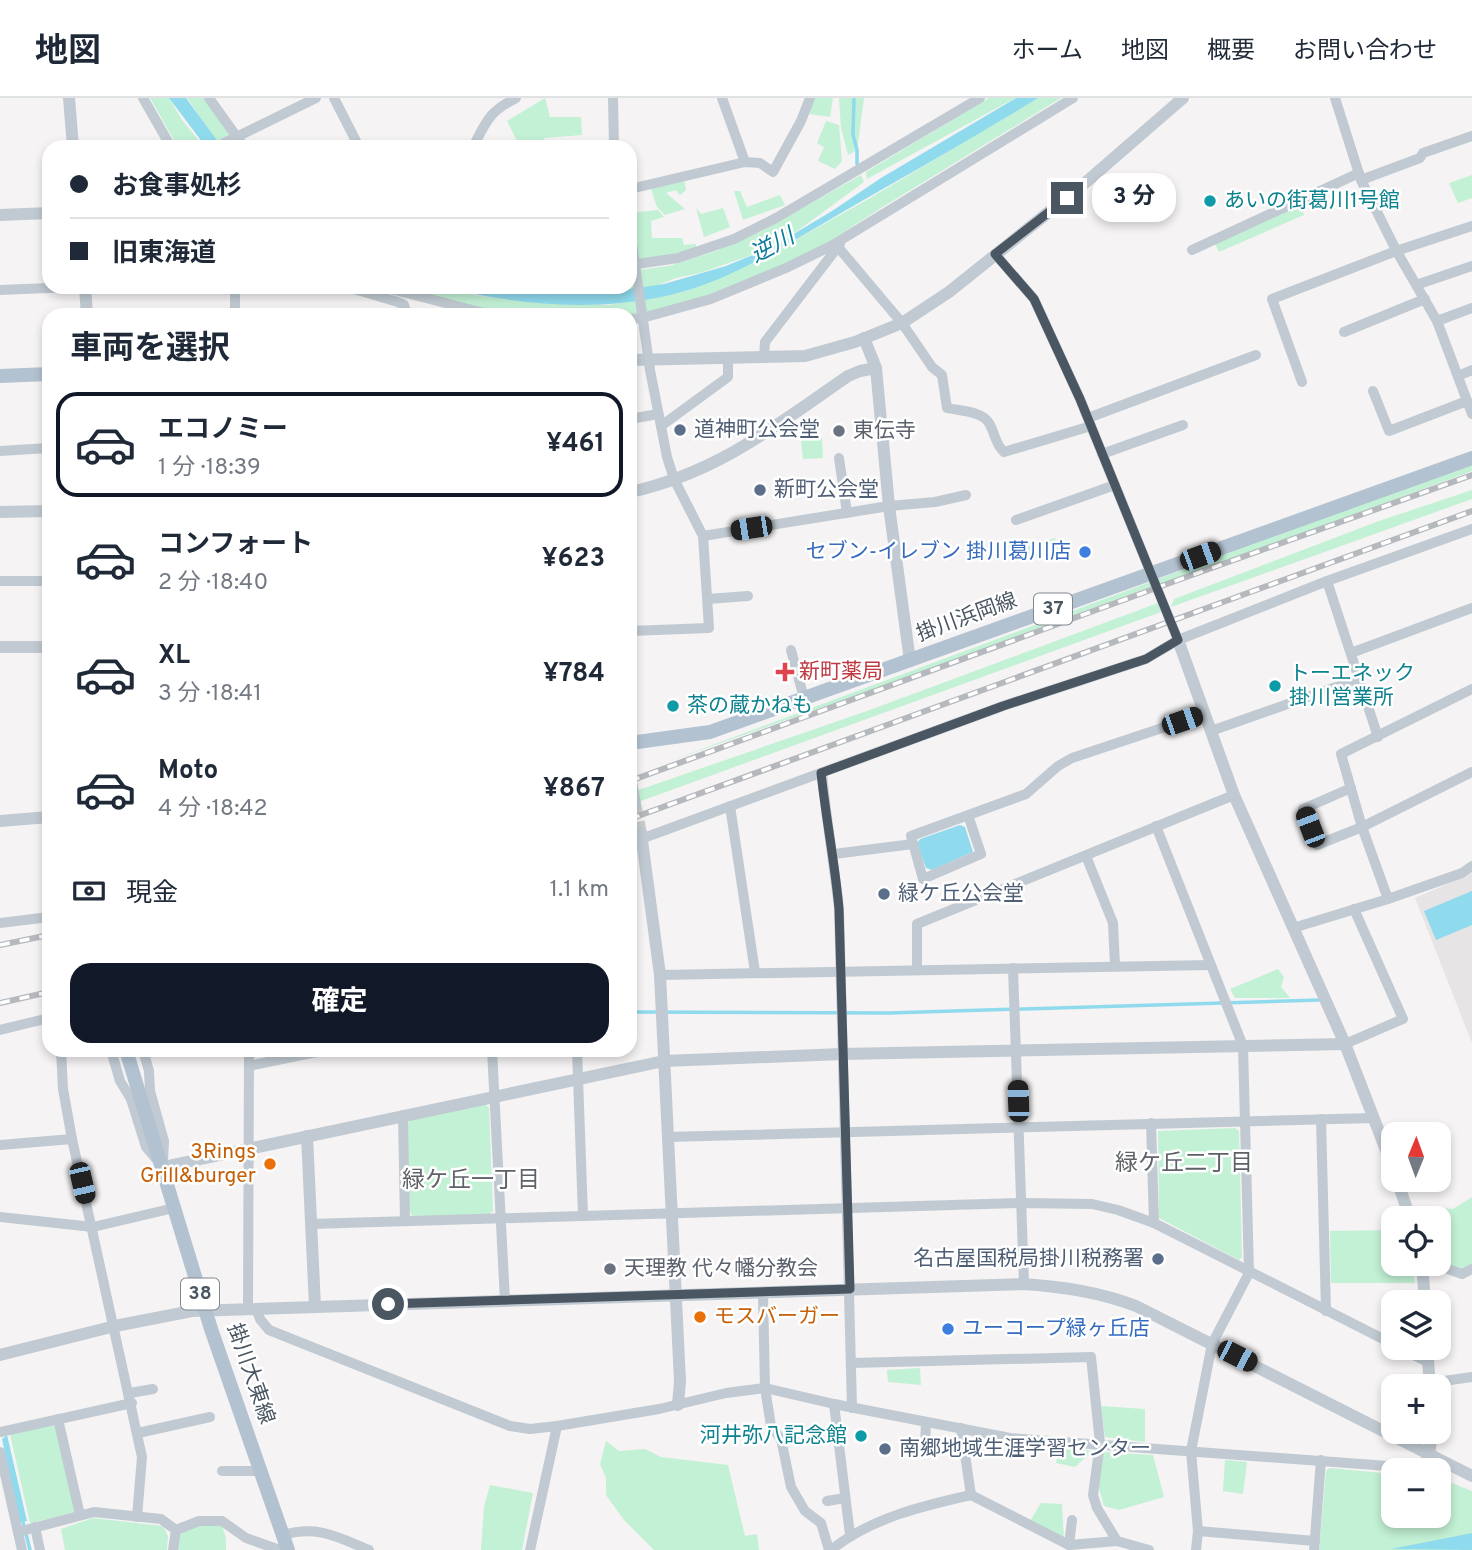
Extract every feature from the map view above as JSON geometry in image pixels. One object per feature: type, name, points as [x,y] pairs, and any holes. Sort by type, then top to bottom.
[{"type":"main road","points":[[0,376],[42,374]]},
{"type":"main road","name":"掛川浜岡線","points":[[637,742],[710,732],[1472,458]]},
{"type":"main road","name":"掛川大東線","points":[[129,1057],[205,1310],[285,1547]]},
{"type":"street","points":[[69,98],[73,140]]},
{"type":"street","points":[[143,98],[167,140]]},
{"type":"street","points":[[209,98],[238,140]]},
{"type":"street","points":[[230,140],[316,98]]},
{"type":"street","points":[[334,98],[355,140]]},
{"type":"street","points":[[613,98],[614,140]]},
{"type":"street","points":[[722,98],[745,162]]},
{"type":"street","points":[[637,186],[745,162],[760,163],[773,172],[802,121],[810,98]]},
{"type":"street","points":[[637,266],[678,257],[734,239],[776,218],[981,98]]},
{"type":"street","points":[[637,316],[711,299],[840,244],[1073,98]]},
{"type":"street","points":[[637,360],[805,356],[902,323],[935,303],[1085,183],[1182,98]]},
{"type":"street","points":[[1335,98],[1360,177],[1396,251],[1437,321],[1472,414]]},
{"type":"street","points":[[477,140],[497,108],[511,99]]},
{"type":"street","points":[[1192,250],[1360,177],[1420,158],[1423,153],[1472,136]]},
{"type":"street","points":[[0,215],[42,213]]},
{"type":"street","points":[[1302,382],[1272,299],[1396,251],[1472,226]]},
{"type":"street","points":[[840,244],[902,323],[932,367],[942,375],[947,408],[981,415],[988,421],[998,447],[1004,452],[1089,422],[1256,355]]},
{"type":"street","points":[[764,358],[765,342],[840,244]]},
{"type":"street","points":[[995,254],[1034,299],[1089,422],[1178,640],[1234,795],[1345,1044],[1381,1138]]},
{"type":"street","points":[[1416,285],[1472,266]]},
{"type":"street","points":[[0,290],[42,288]]},
{"type":"street","points":[[637,288],[667,457],[674,479],[704,536],[709,628],[637,631]]},
{"type":"street","points":[[371,294],[398,302],[405,308]]},
{"type":"street","points":[[410,294],[465,308]]},
{"type":"street","points":[[1343,332],[1425,299]]},
{"type":"street","points":[[1437,321],[1472,308]]},
{"type":"street","points":[[864,338],[876,368],[909,661]]},
{"type":"street","points":[[661,426],[728,377],[728,359]]},
{"type":"street","points":[[637,490],[674,479],[729,456],[854,373],[876,368]]},
{"type":"street","points":[[1458,376],[1472,370]]},
{"type":"street","points":[[1373,391],[1389,431],[1467,401]]},
{"type":"street","points":[[637,418],[658,414]]},
{"type":"street","points":[[1102,454],[1183,425]]},
{"type":"street","points":[[0,451],[42,448]]},
{"type":"street","points":[[839,458],[846,513]]},
{"type":"street","points":[[1016,520],[1115,485]]},
{"type":"street","points":[[704,536],[890,506],[935,502],[966,495]]},
{"type":"street","points":[[0,512],[42,511]]},
{"type":"street","points":[[678,1405],[680,1381],[660,975],[638,838],[1003,706],[1146,659],[1178,640],[1327,581],[1472,529]]},
{"type":"street","points":[[0,581],[42,581]]},
{"type":"street","points":[[1327,581],[1378,737]]},
{"type":"street","points":[[708,599],[748,596]]},
{"type":"street","points":[[1350,653],[1472,608]]},
{"type":"street","points":[[0,647],[42,647]]},
{"type":"street","points":[[791,650],[804,698]]},
{"type":"street","points":[[1211,731],[1359,679]]},
{"type":"street","points":[[1388,900],[1340,754],[1472,689]]},
{"type":"street","points":[[968,815],[981,854],[923,879],[911,836],[968,815],[1026,794],[1058,766],[1072,758],[1204,713]]},
{"type":"street","points":[[1351,788],[1303,809],[1317,845],[1362,827],[1472,772]]},
{"type":"street","points":[[821,773],[825,814],[834,854],[839,909],[852,1408]]},
{"type":"street","points":[[917,969],[917,924],[1234,795]]},
{"type":"street","points":[[730,806],[755,972]]},
{"type":"street","points":[[0,821],[42,818]]},
{"type":"street","points":[[1156,826],[1243,1046],[1249,1273],[1212,1344],[1191,1451],[1198,1531],[1196,1550]]},
{"type":"street","points":[[834,854],[913,844]]},
{"type":"street","points":[[1086,856],[1113,923],[1115,966]]},
{"type":"street","points":[[1293,928],[1388,900],[1462,873],[1472,866]]},
{"type":"street","points":[[163,1167],[664,1061],[842,1054],[1345,1044],[1403,1019],[1354,909]]},
{"type":"street","points":[[0,923],[42,918]]},
{"type":"street","points":[[660,975],[1211,965]]},
{"type":"street","points":[[1013,968],[1024,1284]]},
{"type":"street","points":[[0,1030],[42,1020]]},
{"type":"street","points":[[61,1057],[63,1089],[72,1139],[142,1457],[137,1517]]},
{"type":"street","points":[[113,1057],[120,1081],[131,1099],[146,1147],[163,1167]]},
{"type":"street","points":[[145,1057],[150,1091],[164,1141],[163,1167]]},
{"type":"street","points":[[248,1057],[247,1148],[252,1308],[269,1330],[510,1426],[530,1429],[557,1426],[765,1388],[852,1408],[1010,1438],[1415,1468],[1422,1465],[1429,1455],[1430,1444]]},
{"type":"street","points":[[249,1066],[292,1057]]},
{"type":"street","points":[[492,1057],[505,1301]]},
{"type":"street","points":[[578,1057],[583,1216]]},
{"type":"street","points":[[403,1115],[405,1221]]},
{"type":"street","points":[[668,1137],[1373,1118]]},
{"type":"street","points":[[1321,1119],[1326,1311]]},
{"type":"street","points":[[1151,1124],[1154,1223]]},
{"type":"street","points":[[307,1136],[315,1307]]},
{"type":"street","points":[[0,1145],[72,1139]]},
{"type":"street","points":[[310,1224],[1021,1203],[1092,1204],[1154,1223],[1381,1339]]},
{"type":"street","points":[[0,1217],[93,1227],[174,1208]]},
{"type":"street","points":[[1451,1270],[1462,1274],[1472,1269]]},
{"type":"street","points":[[0,1354],[115,1326],[205,1310],[1024,1284],[1074,1288],[1136,1306],[1472,1476]]},
{"type":"street","points":[[763,1293],[765,1388],[771,1426],[781,1439],[791,1487],[805,1511],[821,1523],[830,1550],[849,1535],[913,1508],[971,1495],[1069,1545],[1117,1541],[1149,1550]]},
{"type":"street","points":[[852,1363],[1091,1357],[1100,1443],[1093,1495],[1097,1508],[1117,1541]]},
{"type":"street","points":[[1424,1360],[1428,1362],[1429,1374]]},
{"type":"street","points":[[1451,1380],[1472,1377]]},
{"type":"street","points":[[3,1431],[58,1419],[153,1389]]},
{"type":"street","points":[[834,1404],[849,1535]]},
{"type":"street","points":[[138,1433],[210,1417]]},
{"type":"street","points":[[58,1419],[80,1515]]},
{"type":"street","points":[[925,1447],[926,1422]]},
{"type":"street","points":[[530,1550],[557,1426]]},
{"type":"street","points":[[961,1428],[971,1495]]},
{"type":"street","points":[[0,1452],[26,1530],[40,1550]]},
{"type":"street","points":[[1198,1531],[1314,1545],[1321,1460]]},
{"type":"street","points":[[222,1471],[261,1471]]},
{"type":"street","points":[[827,1501],[845,1498]]},
{"type":"street","points":[[26,1530],[94,1512],[161,1519],[176,1530]]},
{"type":"street","points":[[1069,1545],[1072,1520]]},
{"type":"street","points":[[176,1530],[199,1521],[222,1521],[246,1538],[285,1547],[304,1531],[325,1532],[369,1550]]},
{"type":"street","points":[[22,1550],[26,1530]]},
{"type":"street","points":[[173,1550],[176,1530]]},
{"type":"shaded area","points":[[1472,873],[1472,1043],[1415,898]]},
{"type":"green space","points":[[150,98],[169,98],[198,140],[174,140]]},
{"type":"green space","points":[[187,98],[205,98],[230,135],[216,140]]},
{"type":"green space","points":[[545,98],[550,117],[581,117],[582,135],[516,140],[507,121]]},
{"type":"green space","points":[[814,98],[833,98],[830,117],[809,114]]},
{"type":"green space","points":[[839,98],[864,98],[857,150],[848,155],[841,128]]},
{"type":"green space","points":[[989,98],[1015,98],[867,179],[866,172]]},
{"type":"green space","points":[[1038,98],[1061,98],[788,268],[668,308],[637,314],[637,308],[480,308],[425,294],[471,294],[543,303],[609,305],[686,291],[776,251]]},
{"type":"green space","points":[[826,121],[839,125],[842,161],[835,169],[818,161],[824,147],[817,143]]},
{"type":"green space","points":[[861,175],[864,182],[792,235],[760,252],[648,289],[637,289],[637,270],[669,266],[716,251],[762,231]]},
{"type":"green space","points":[[1472,175],[1472,198],[1458,203],[1449,183]]},
{"type":"green space","points":[[684,179],[686,190],[680,195],[676,190],[666,193],[685,209],[665,215],[657,207],[650,186]]},
{"type":"green space","points":[[734,191],[740,191],[747,207],[780,195],[785,205],[743,220]]},
{"type":"green space","points":[[1301,204],[1304,215],[1219,252],[1215,244]]},
{"type":"green space","points":[[696,208],[701,214],[723,208],[730,227],[704,237]]},
{"type":"green space","points":[[658,210],[664,217],[651,221],[652,238],[682,238],[684,245],[696,244],[696,249],[638,261],[637,212]]},
{"type":"green space","points":[[822,438],[823,458],[803,459],[801,440]]},
{"type":"green space","points":[[1472,462],[1472,471],[951,662],[667,762]]},
{"type":"green space","points":[[1472,490],[1472,499],[1171,607],[1174,599],[1379,521]]},
{"type":"green space","points":[[1055,538],[1058,550],[1031,559],[1027,547]]},
{"type":"green space","points":[[1158,603],[1161,612],[637,802],[637,791],[867,711]]},
{"type":"green space","points":[[1278,969],[1284,977],[1281,987],[1290,998],[1235,998],[1230,989]]},
{"type":"green space","points":[[485,1104],[489,1108],[493,1211],[489,1214],[413,1217],[409,1210],[410,1120]]},
{"type":"green space","points":[[1235,1128],[1239,1131],[1242,1257],[1239,1260],[1159,1218],[1158,1131]]},
{"type":"green space","points":[[1472,1197],[1472,1269],[1462,1274],[1451,1266],[1453,1209]]},
{"type":"green space","points":[[1381,1230],[1381,1276],[1414,1276],[1415,1283],[1331,1283],[1330,1231]]},
{"type":"green space","points":[[920,1368],[921,1385],[888,1382],[887,1370]]},
{"type":"green space","points":[[1101,1406],[1145,1409],[1145,1442],[1105,1437]]},
{"type":"green space","points":[[52,1425],[57,1427],[75,1508],[73,1513],[30,1523],[10,1434]]},
{"type":"green space","points":[[606,1441],[619,1451],[645,1449],[661,1457],[728,1465],[745,1536],[757,1534],[759,1550],[654,1550],[624,1520],[606,1495],[606,1478],[600,1464]]},
{"type":"green space","points":[[1058,1446],[1092,1451],[1075,1467],[1056,1463]]},
{"type":"green space","points":[[1103,1452],[1153,1455],[1164,1497],[1119,1510],[1104,1506],[1098,1485]]},
{"type":"green space","points":[[1225,1460],[1247,1462],[1243,1494],[1223,1491]]},
{"type":"green space","points":[[1330,1468],[1381,1473],[1381,1528],[1451,1528],[1451,1483],[1472,1491],[1472,1550],[1319,1550],[1326,1471]]},
{"type":"green space","points":[[490,1485],[533,1493],[522,1550],[481,1550],[484,1507]]},
{"type":"green space","points":[[1041,1503],[1062,1504],[1064,1540],[1030,1521]]},
{"type":"green space","points":[[93,1518],[163,1526],[168,1536],[167,1550],[65,1550],[61,1529]]},
{"type":"green space","points":[[221,1522],[226,1538],[226,1550],[176,1550],[176,1530]]},
{"type":"water","points":[[169,98],[186,98],[217,140],[201,140]]},
{"type":"water","name":"逆川","points":[[1016,98],[1038,98],[780,249],[692,289],[642,300],[586,305],[529,302],[477,294],[637,294],[637,288],[664,284],[726,266],[772,247]]},
{"type":"water","points":[[960,825],[965,827],[973,852],[932,870],[926,868],[917,844],[920,839]]},
{"type":"water","points":[[1472,891],[1472,925],[1436,940],[1424,911]]},
{"type":"water","points":[[7,1435],[27,1521],[19,1522],[2,1439]]},
{"type":"water","points":[[1472,1533],[1472,1550],[1391,1549]]},
{"type":"waterway","points":[[854,98],[853,135],[857,164]]},
{"type":"waterway","points":[[637,1012],[889,1013],[1319,1000]]},
{"type":"waterway","points":[[22,1518],[30,1550]]},
{"type":"tunnel","points":[[637,814],[641,833]]},
{"type":"railway","points":[[637,778],[1472,475]]},
{"type":"railway","points":[[637,816],[1472,511]]},
{"type":"railway","points":[[0,945],[42,936]]},
{"type":"railway","points":[[0,1003],[42,994]]},
{"type":"place","name":"あいの街葛川1号館","points":[[1210,201]]},
{"type":"place","name":"道神町公会堂","points":[[680,430]]},
{"type":"place","name":"東伝寺","points":[[839,431]]},
{"type":"place","name":"新町公会堂","points":[[760,490]]},
{"type":"place","name":"セブン-イレブン 掛川葛川店","points":[[1085,552]]},
{"type":"place","name":"新町薬局","points":[[785,672]]},
{"type":"place","name":"トーエネック 掛川営業所","points":[[1275,686]]},
{"type":"place","name":"茶の蔵かねも","points":[[673,706]]},
{"type":"place","name":"緑ケ丘公会堂","points":[[884,894]]},
{"type":"place","name":"3Rings Grill&burger","points":[[270,1164]]},
{"type":"place","name":"名古屋国税局掛川税務署","points":[[1158,1259]]},
{"type":"place","name":"天理教 代々幡分教会","points":[[610,1269]]},
{"type":"place","name":"モスバーガー","points":[[700,1317]]},
{"type":"place","name":"ユーコープ緑ヶ丘店","points":[[948,1329]]},
{"type":"place","name":"河井弥八記念館","points":[[861,1436]]},
{"type":"place","name":"南郷地域生涯学習センター","points":[[885,1449]]},
{"type":"district","name":"緑ケ丘二丁目","points":[[1184,1164]]},
{"type":"district","name":"緑ケ丘一丁目","points":[[471,1181]]},
{"type":"route","points":[[388,1304],[850,1289],[839,909],[834,854],[825,814],[821,773],[1003,706],[1146,659],[1178,640],[1080,399],[1034,299],[995,254],[1067,198]]}]
